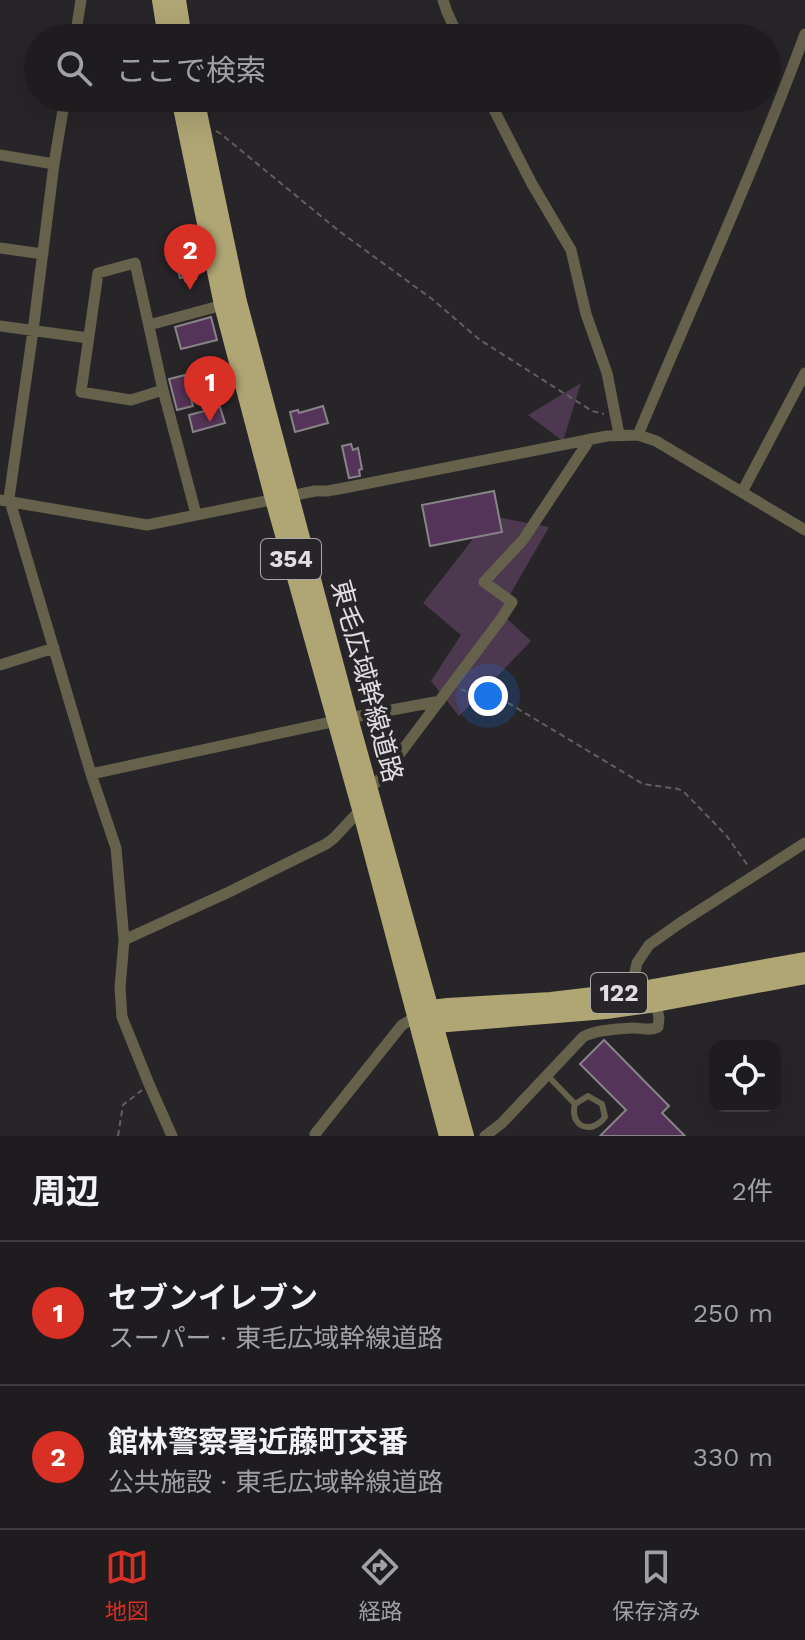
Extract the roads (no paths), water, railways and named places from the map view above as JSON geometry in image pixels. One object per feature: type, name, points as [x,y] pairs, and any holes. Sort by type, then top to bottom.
[{"type":"highway","points":[[161,0],[165,24]]},
{"type":"highway","points":[[177,0],[181,24]]},
{"type":"highway","name":"東毛広域幹線道路","points":[[183,112],[223,305],[282,497],[343,719],[361,809],[465,1136]]},
{"type":"highway","name":"東毛広域幹線道路","points":[[198,112],[282,497]]},
{"type":"highway","name":"東毛広域幹線道路","points":[[343,719],[369,789],[428,1017],[448,1136]]},
{"type":"highway","name":"122","points":[[428,1017],[453,1006],[551,1001],[636,991],[805,961]]},
{"type":"highway","name":"122","points":[[428,1017],[552,1016],[656,1003],[805,975]]},
{"type":"street","points":[[443,0],[453,24]]},
{"type":"street","points":[[77,24],[80,1]]},
{"type":"street","points":[[781,98],[805,34]]},
{"type":"street","points":[[5,501],[9,498],[63,112]]},
{"type":"street","points":[[495,112],[571,250],[586,314],[607,373],[619,434]]},
{"type":"street","points":[[638,435],[776,112]]},
{"type":"street","points":[[0,155],[54,164]]},
{"type":"street","points":[[0,248],[43,254]]},
{"type":"street","points":[[163,390],[131,400],[81,392],[98,273],[135,263],[163,390],[196,514]]},
{"type":"street","points":[[149,325],[223,305]]},
{"type":"street","points":[[0,326],[88,338]]},
{"type":"street","points":[[742,492],[805,373]]},
{"type":"street","points":[[5,501],[147,525],[619,434],[638,435],[656,441],[805,530]]},
{"type":"street","points":[[369,789],[383,776],[453,685],[512,602],[484,582],[523,540],[590,439]]},
{"type":"street","points":[[5,501],[116,848],[124,940],[120,988],[122,1017],[172,1136]]},
{"type":"street","points":[[0,665],[54,648]]},
{"type":"street","points":[[91,774],[440,701]]},
{"type":"street","points":[[124,940],[326,844],[361,809]]},
{"type":"street","points":[[636,991],[634,977],[637,963],[649,945],[805,843]]},
{"type":"street","points":[[485,1136],[502,1123],[589,1033],[632,1028],[654,1030],[658,1027],[656,1003]]},
{"type":"street","points":[[316,1136],[402,1025],[428,1017]]},
{"type":"street","points":[[502,1123],[505,1136]]},
{"type":"lane","points":[[547,1075],[575,1104]]},
{"type":"lane","points":[[588,1096],[596,1099],[602,1104],[605,1117],[600,1124],[587,1128],[575,1119],[575,1104],[588,1096]]},
{"type":"place","name":"館林警察署近藤町交番","points":[[190,290]]},
{"type":"place","name":"セブンイレブン","points":[[210,422]]}]
